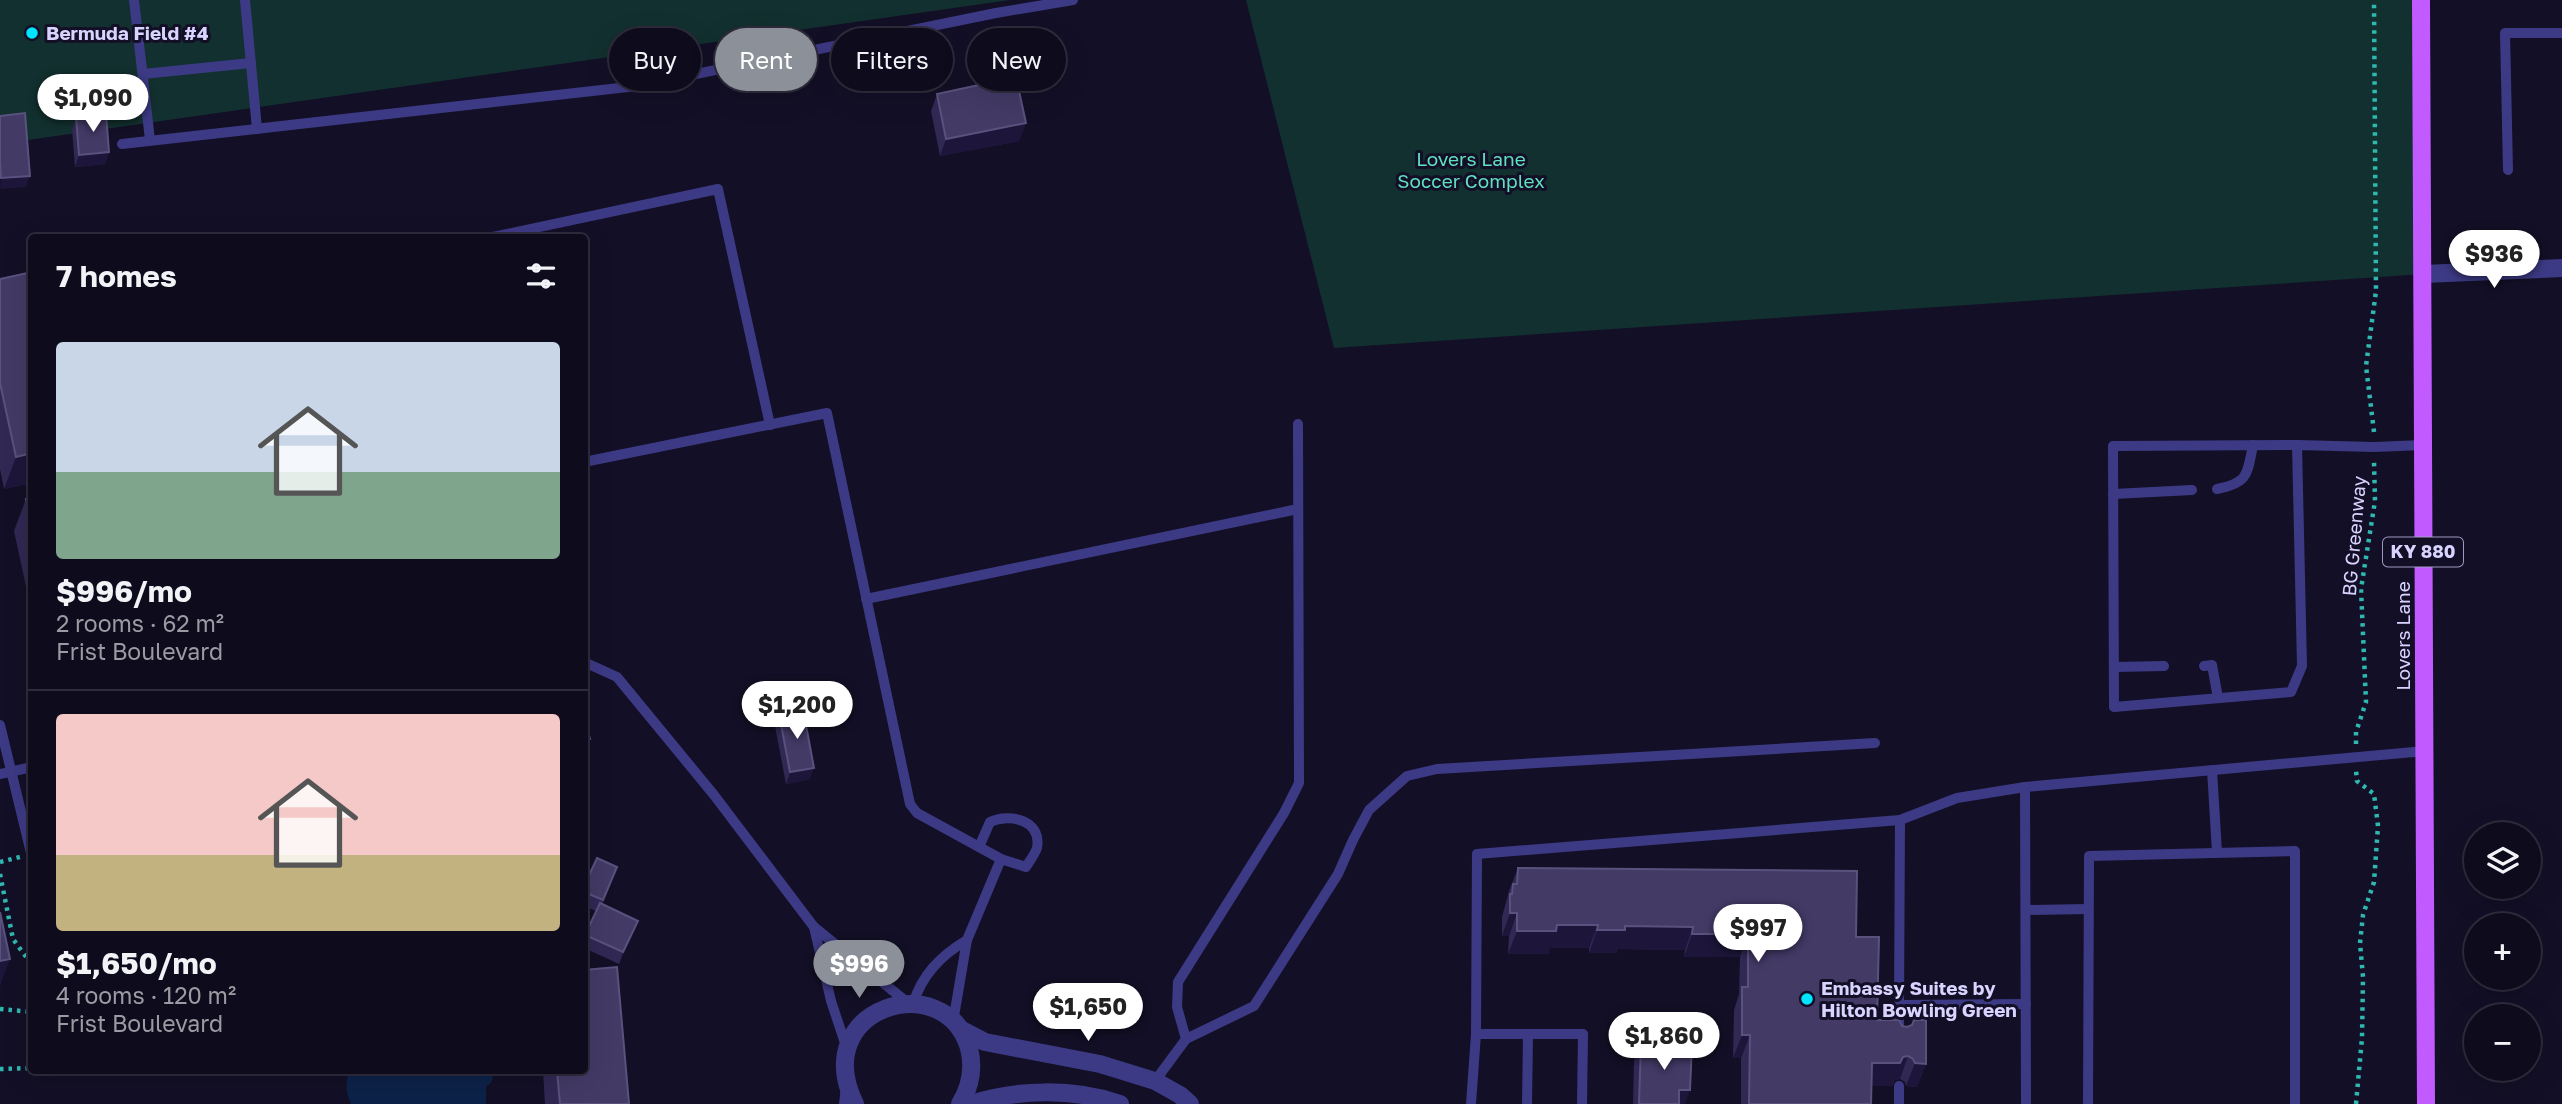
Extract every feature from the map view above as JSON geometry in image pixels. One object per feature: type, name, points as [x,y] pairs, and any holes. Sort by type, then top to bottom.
[{"type":"main road","name":"Lovers Lane","points":[[2421,0],[2426,1104]]},
{"type":"street","points":[[2424,274],[2562,268]]},
{"type":"street","points":[[855,1104],[845,1095],[843,1067],[847,1047],[856,1030],[870,1016],[888,1006],[910,1004],[928,1006],[945,1015],[968,1044],[972,1077],[967,1094],[960,1104]]},
{"type":"street","points":[[956,1026],[985,1042],[1100,1064],[1155,1081],[1190,1104]]},
{"type":"street","points":[[971,1104],[1021,1094],[1104,1098],[1120,1104]]},
{"type":"lane","points":[[134,0],[150,141]]},
{"type":"lane","points":[[245,0],[257,129]]},
{"type":"lane","points":[[122,144],[637,86],[996,13],[1073,0]]},
{"type":"lane","points":[[2508,170],[2505,33],[2562,33]]},
{"type":"lane","points":[[143,74],[251,64]]},
{"type":"lane","points":[[507,234],[718,189],[770,425]]},
{"type":"lane","points":[[588,462],[827,413],[910,804],[917,813],[979,847],[1001,859],[1026,867],[1037,848],[1036,834],[1015,817],[1002,817],[990,822],[979,847]]},
{"type":"lane","points":[[1186,1039],[1177,1007],[1178,982],[1284,813],[1299,783],[1298,424]]},
{"type":"lane","points":[[2217,489],[2237,485],[2244,477],[2249,467],[2253,445]]},
{"type":"lane","points":[[2297,445],[2302,666],[2291,692],[2113,708],[2113,446],[2297,445],[2374,447],[2423,445]]},
{"type":"lane","points":[[2113,494],[2192,490]]},
{"type":"lane","points":[[866,599],[1298,509]]},
{"type":"lane","points":[[588,664],[617,677],[714,795],[814,927],[910,1004],[919,985],[946,952],[967,940]]},
{"type":"lane","points":[[2204,666],[2212,665],[2218,698]]},
{"type":"lane","points":[[2113,667],[2164,666]]},
{"type":"lane","points":[[0,726],[5,773],[28,845]]},
{"type":"lane","points":[[1155,1081],[1186,1039],[1254,1006],[1338,874],[1369,810],[1407,776],[1437,769],[1875,743]]},
{"type":"lane","points":[[1471,1104],[1476,1034],[1477,854],[1900,820],[1957,798],[2025,787],[2425,751]]},
{"type":"lane","points":[[5,773],[28,768]]},
{"type":"lane","points":[[2212,770],[2217,852]]},
{"type":"lane","points":[[2025,787],[2026,1104]]},
{"type":"lane","points":[[1899,1043],[1900,820]]},
{"type":"lane","points":[[2088,1104],[2089,856],[2295,851],[2295,1104]]},
{"type":"lane","points":[[956,1026],[967,940],[1001,859]]},
{"type":"lane","points":[[2026,910],[2088,909]]},
{"type":"lane","points":[[814,927],[831,1001],[847,1047]]},
{"type":"lane","points":[[1899,1005],[2026,1004]]},
{"type":"lane","points":[[1476,1034],[1583,1034],[1582,1104]]},
{"type":"lane","points":[[1527,1104],[1528,1034]]},
{"type":"lane","points":[[1899,1086],[1899,1104]]},
{"type":"path","name":"BG Greenway","points":[[2356,1104],[2362,1038],[2363,977],[2360,943],[2363,915],[2374,882],[2378,826],[2374,794],[2357,782],[2356,758],[2356,732],[2366,702],[2361,589],[2375,501],[2373,418],[2366,366],[2376,291],[2374,0]]},
{"type":"path","points":[[0,874],[13,939],[28,960]]},
{"type":"path","points":[[0,1009],[28,1012]]},
{"type":"path","points":[[0,1069],[28,1068]]},
{"type":"green space","points":[[0,0],[1010,0],[814,28],[715,28],[715,42],[701,44],[701,28],[609,28],[609,57],[0,144]]},
{"type":"green space","name":"Lovers Lane Soccer Complex","points":[[1246,0],[2421,0],[2424,274],[1334,348]]},
{"type":"water","points":[[348,1074],[490,1074],[493,1078],[486,1086],[486,1104],[351,1104]]},
{"type":"building","points":[[967,88],[967,91],[1019,91],[1026,123],[946,139],[937,94]]},
{"type":"building","points":[[25,113],[30,176],[1,178],[0,116]]},
{"type":"building","points":[[106,114],[109,152],[79,155],[76,117]]},
{"type":"building","points":[[28,273],[28,454],[16,457],[0,383],[0,279]]},
{"type":"building","points":[[803,709],[814,768],[790,772],[779,714]]},
{"type":"building","points":[[597,858],[617,867],[603,900],[588,894],[588,877]]},
{"type":"building","name":"Embassy Suites by Hilton Bowling Green","points":[[1518,868],[1857,871],[1856,937],[1879,937],[1877,1020],[1899,1020],[1902,1026],[1907,1027],[1912,1025],[1914,1020],[1926,1020],[1926,1064],[1915,1063],[1908,1056],[1903,1057],[1900,1063],[1872,1063],[1871,1104],[1749,1104],[1750,1035],[1742,1035],[1742,987],[1748,987],[1748,934],[1692,934],[1693,927],[1625,926],[1625,930],[1597,930],[1598,925],[1557,925],[1556,931],[1517,931],[1517,913],[1510,913],[1510,894],[1513,884],[1517,884]]},
{"type":"building","points":[[600,903],[638,921],[623,952],[588,936],[588,929]]},
{"type":"building","points":[[0,912],[10,959],[0,961]]},
{"type":"building","points":[[617,967],[629,1104],[560,1104],[557,1074],[588,1074],[588,970]]},
{"type":"building","points":[[1641,1043],[1692,1044],[1690,1090],[1679,1090],[1679,1104],[1639,1104]]},
{"type":"place","name":"Bermuda Field #4","points":[[32,33]]},
{"type":"place","name":"Embassy Suites by Hilton Bowling Green","points":[[1807,999]]}]
